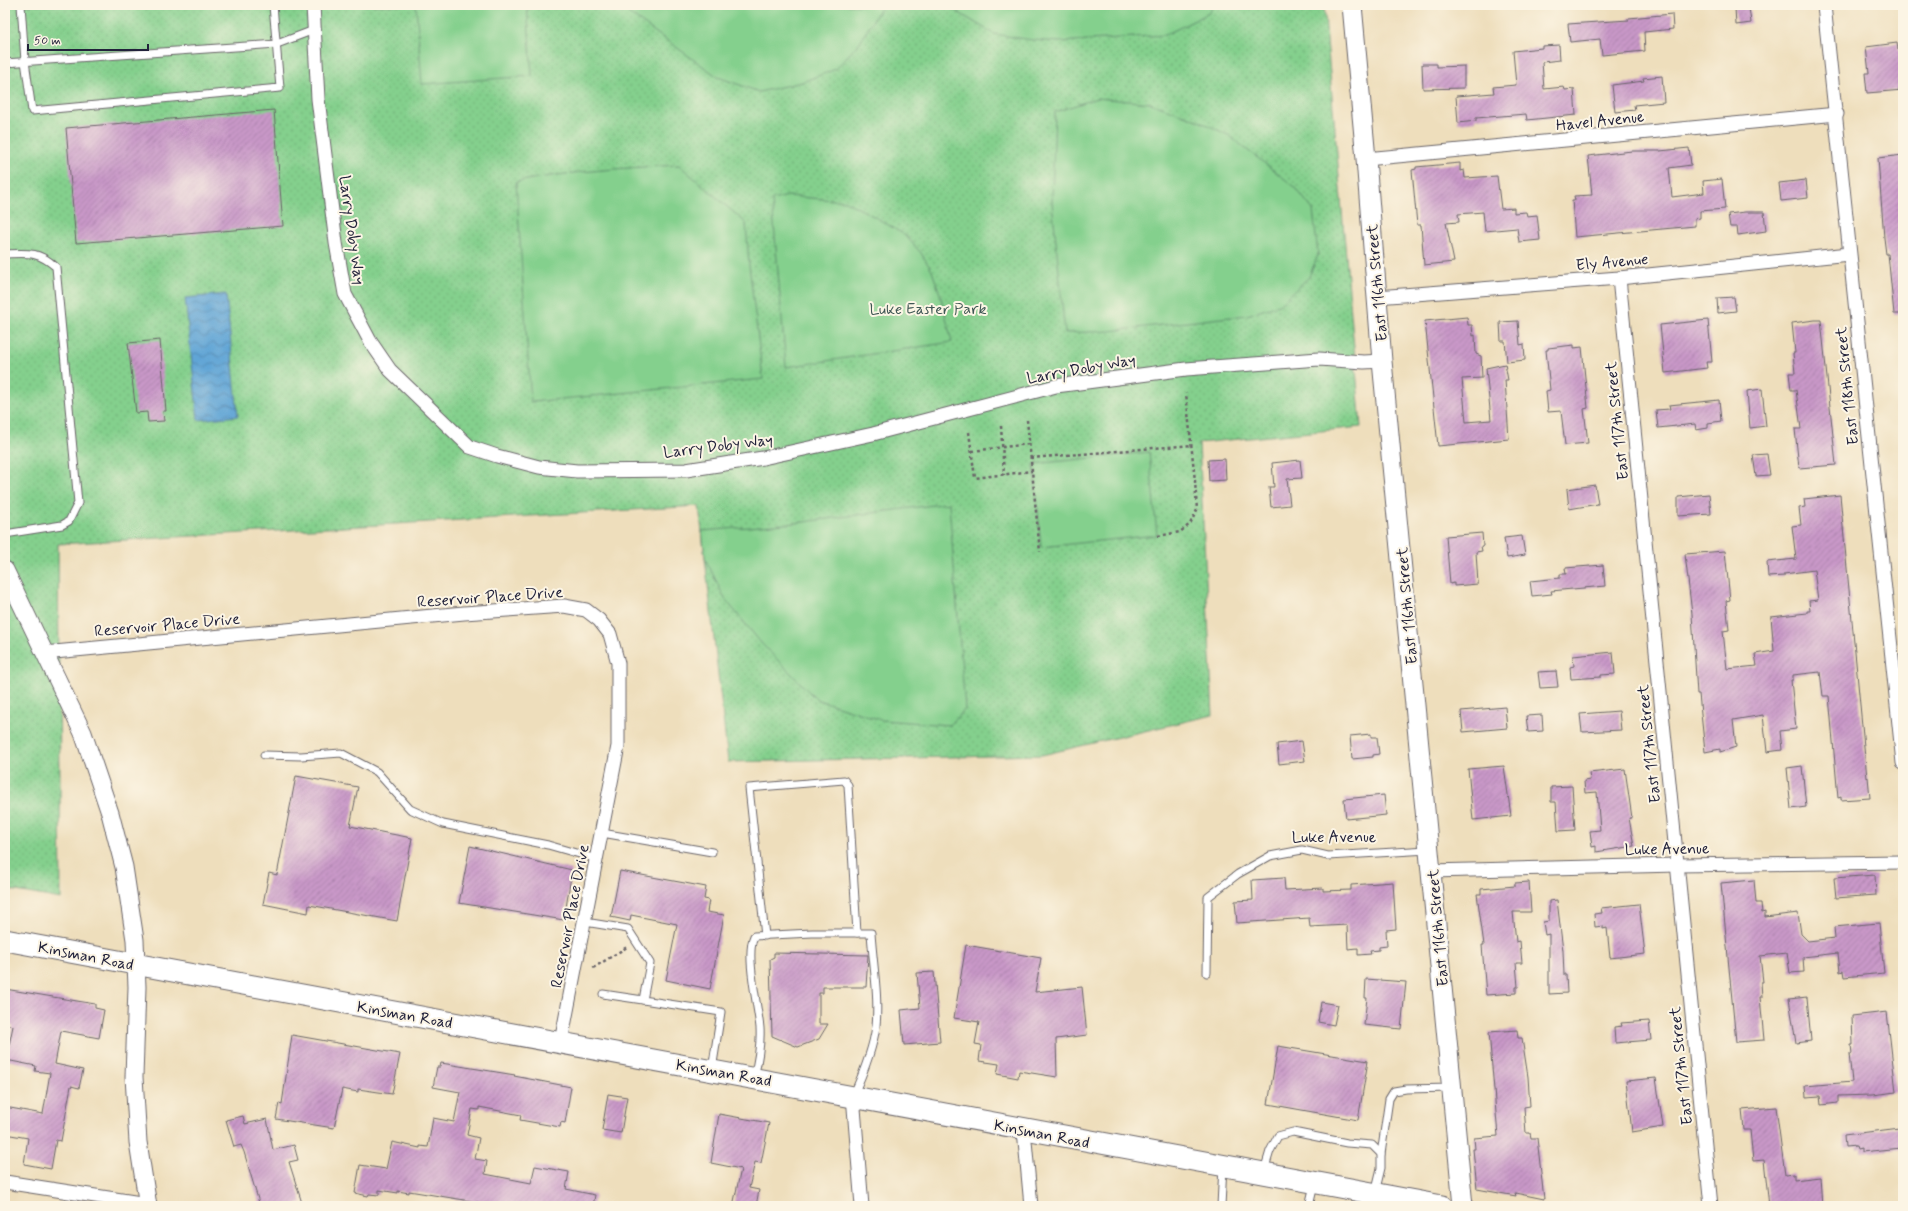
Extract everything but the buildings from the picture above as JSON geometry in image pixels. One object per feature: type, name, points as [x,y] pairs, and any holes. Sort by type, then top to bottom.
[{"type":"main road","name":"East 116th Street","points":[[1352,5],[1382,361],[1463,1206]]},
{"type":"main road","name":"Kinsman Road","points":[[5,940],[853,1096],[1024,1130],[1314,1183],[1418,1204],[1442,1206]]},
{"type":"street","name":"Larry Doby Way","points":[[313,5],[318,99],[336,243],[345,294],[370,341],[390,370],[470,447],[497,456],[539,467],[577,471],[686,470],[763,458],[873,434],[1056,386],[1186,369],[1319,359],[1364,362],[1382,361]]},
{"type":"street","name":"East 118th Street","points":[[1824,5],[1837,114],[1849,254],[1903,763]]},
{"type":"street","name":"Havel Avenue","points":[[1366,160],[1837,114]]},
{"type":"street","name":"Ely Avenue","points":[[1377,297],[1619,278],[1849,254]]},
{"type":"street","name":"East 117th Street","points":[[1619,278],[1711,1206]]},
{"type":"street","points":[[5,570],[83,733],[110,813],[128,884],[136,964],[134,1077],[138,1142],[148,1205],[5,1182]]},
{"type":"street","name":"Reservoir Place Drive","points":[[44,653],[564,606],[586,610],[599,620],[610,634],[618,663],[618,746],[562,1042]]},
{"type":"street","name":"Luke Avenue","points":[[1431,871],[1678,865],[1903,862]]},
{"type":"street","points":[[853,1096],[862,1206]]},
{"type":"street","points":[[1024,1130],[1031,1206]]},
{"type":"lane","points":[[21,5],[25,61],[32,111],[280,88],[273,5]]},
{"type":"lane","points":[[5,63],[276,44],[314,30]]},
{"type":"lane","points":[[5,254],[29,252],[45,257],[56,267],[78,503],[69,521],[62,525],[5,534]]},
{"type":"lane","points":[[264,755],[301,756],[341,753],[377,772],[410,809],[443,824],[548,845],[597,859]]},
{"type":"lane","points":[[765,936],[750,788],[844,780],[848,785],[857,933]]},
{"type":"lane","points":[[601,838],[712,852]]},
{"type":"lane","name":"Luke Avenue","points":[[1207,973],[1208,897],[1238,874],[1270,856],[1302,850],[1328,856],[1429,850]]},
{"type":"lane","points":[[585,922],[628,929],[650,963],[643,1000]]},
{"type":"lane","points":[[754,1078],[760,1052],[760,1029],[751,956],[752,941],[754,936],[871,933],[876,982],[876,1026],[865,1070],[853,1096]]},
{"type":"lane","points":[[603,994],[721,1012],[712,1070]]},
{"type":"lane","points":[[1379,1196],[1381,1154],[1389,1099],[1394,1091],[1406,1089],[1452,1088]]},
{"type":"lane","points":[[1264,1174],[1270,1151],[1278,1136],[1292,1132],[1347,1143],[1372,1145],[1381,1154]]},
{"type":"lane","points":[[1221,1206],[1223,1166]]},
{"type":"lane","points":[[1309,1206],[1314,1183]]},
{"type":"path","points":[[1158,536],[1180,532],[1190,524],[1197,510],[1186,393]]},
{"type":"path","points":[[1027,420],[1040,552]]},
{"type":"path","points":[[1001,426],[1004,474]]},
{"type":"path","points":[[970,432],[975,478],[1032,471]]},
{"type":"path","points":[[972,451],[1029,444]]},
{"type":"path","points":[[1031,458],[1192,445]]},
{"type":"path","points":[[593,968],[630,945]]},
{"type":"green space","name":"Luke Easter Park","points":[[5,5],[1324,5],[1361,427],[1199,443],[1213,715],[1042,755],[728,762],[699,506],[58,544],[61,899],[5,889]]},
{"type":"green space","points":[[416,5],[527,5],[532,76],[422,84]]},
{"type":"green space","points":[[626,5],[882,5],[860,42],[836,69],[802,82],[759,92],[718,77],[627,12]]},
{"type":"green space","points":[[946,5],[1214,5],[1209,13],[1165,35],[1059,42],[1032,40],[994,34]]},
{"type":"green space","points":[[1097,98],[1150,103],[1195,119],[1228,135],[1295,187],[1313,210],[1318,255],[1309,277],[1279,305],[1247,315],[1110,331],[1065,333],[1052,201],[1055,112]]},
{"type":"green space","points":[[679,165],[746,223],[749,265],[763,379],[531,402],[516,182],[577,173]]},
{"type":"green space","points":[[788,196],[845,201],[905,235],[921,253],[932,271],[940,294],[952,342],[786,367],[772,200]]},
{"type":"green space","points":[[1149,452],[1157,535],[1041,547],[1034,464]]},
{"type":"green space","points":[[949,503],[965,709],[950,725],[881,720],[816,699],[762,644],[725,599],[705,558],[702,531],[796,523]]},
{"type":"water","points":[[226,294],[238,416],[198,420],[185,298]]}]
